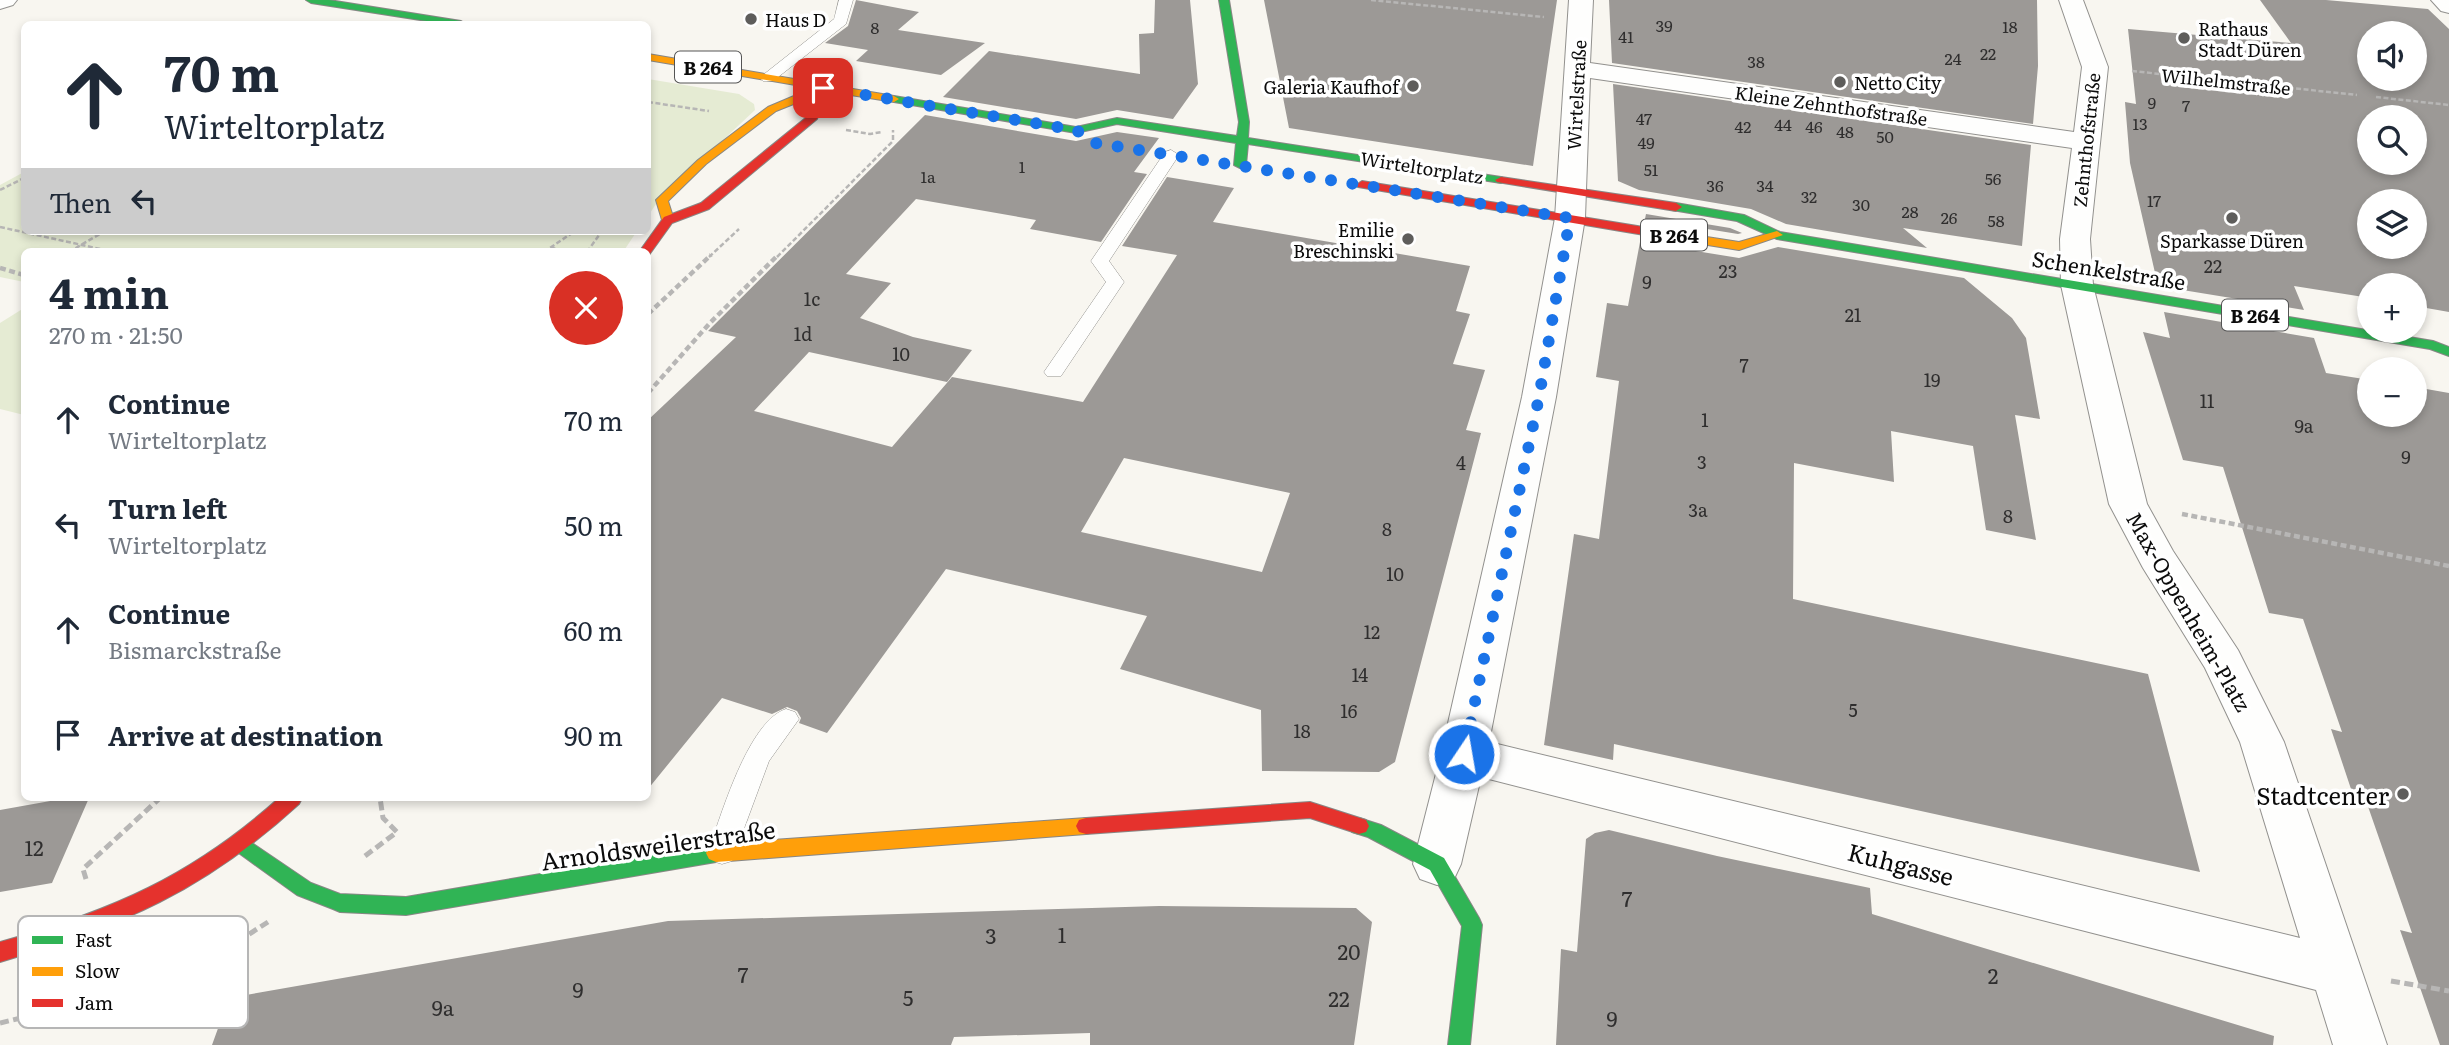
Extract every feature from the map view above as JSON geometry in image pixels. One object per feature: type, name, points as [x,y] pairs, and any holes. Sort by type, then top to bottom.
[{"type":"main road","points":[[311,0],[347,2],[445,21]]},
{"type":"main road","points":[[1224,0],[1242,103],[1244,140],[1240,165]]},
{"type":"main road","name":"B 264","points":[[651,58],[1076,130],[1117,121],[1244,140]]},
{"type":"main road","points":[[668,220],[662,200],[702,162],[772,109],[823,88]]},
{"type":"main road","points":[[648,248],[668,220],[705,206],[813,117],[823,88]]},
{"type":"main road","name":"B 264","points":[[1076,130],[1095,143]]},
{"type":"main road","name":"Wirteltorplatz","points":[[1244,140],[1571,204]]},
{"type":"main road","name":"Wirteltorplatz","points":[[1348,183],[1571,204]]},
{"type":"main road","name":"Schenkelstraße","points":[[1571,204],[1739,246],[1777,235]]},
{"type":"main road","name":"Schenkelstraße","points":[[1571,204],[1740,218],[1777,235],[2441,343],[2449,352]]},
{"type":"main road","points":[[113,916],[183,885],[243,845],[289,801]]},
{"type":"main road","name":"Arnoldsweilerstraße","points":[[243,845],[312,893],[340,903],[406,906],[722,852],[1310,810],[1374,831],[1437,864]]},
{"type":"main road","points":[[1437,864],[1472,925],[1459,1045]]},
{"type":"main road","points":[[0,952],[18,948]]},
{"type":"street","points":[[0,2],[5,0]]},
{"type":"street","name":"Zehnthofstraße","points":[[2071,0],[2095,67],[2075,239],[2077,285]]},
{"type":"street","points":[[2443,0],[2449,6]]},
{"type":"street","name":"Wirtelstraße","points":[[1571,204],[1581,10]]},
{"type":"street","name":"Kleine Zehnthofstraße","points":[[1576,68],[2086,142]]},
{"type":"street","points":[[1437,864],[1464,754],[1539,397],[1571,204]]},
{"type":"street","name":"Max-Oppenheim-Platz","points":[[2077,285],[2128,504],[2157,558],[2223,662],[2262,742],[2360,1045]]},
{"type":"street","name":"Kuhgasse","points":[[1464,754],[2337,971]]},
{"type":"lane","points":[[768,78],[841,21],[846,0]]},
{"type":"lane","points":[[1054,372],[1115,282],[1100,261],[1172,155]]},
{"type":"lane","points":[[722,852],[757,756],[786,719]]},
{"type":"path","points":[[1371,0],[1581,10]]},
{"type":"path","name":"Wilhelmstraße","points":[[2095,67],[2357,95]]},
{"type":"path","points":[[2376,97],[2449,105]]},
{"type":"path","points":[[651,102],[713,112]]},
{"type":"path","points":[[651,390],[709,324],[893,141],[893,130]]},
{"type":"path","points":[[0,191],[21,180]]},
{"type":"path","points":[[0,227],[21,232]]},
{"type":"path","points":[[36,235],[96,248]]},
{"type":"path","points":[[76,248],[98,235]]},
{"type":"path","points":[[551,247],[569,235]]},
{"type":"path","points":[[0,268],[21,274]]},
{"type":"path","points":[[2128,504],[2449,566]]},
{"type":"path","points":[[95,916],[83,869],[157,801]]},
{"type":"path","points":[[248,934],[312,893],[397,832],[384,822],[379,814],[380,801]]},
{"type":"path","points":[[0,1023],[18,1019]]},
{"type":"green space","points":[[651,79],[739,94],[754,104],[755,110],[658,201],[651,212]]},
{"type":"green space","points":[[21,174],[21,235],[634,235],[626,248],[21,248],[21,281],[0,277],[0,185]]},
{"type":"green space","points":[[21,310],[21,414],[0,409],[0,323]]},
{"type":"building","points":[[856,0],[919,12],[898,30],[985,43],[941,75],[856,61],[868,50],[825,43],[848,26]]},
{"type":"building","points":[[1155,0],[1190,0],[1198,84],[1173,119],[1117,110],[1076,119],[943,97],[989,51],[1140,74],[1139,34],[1154,33]]},
{"type":"building","name":"Galeria Kaufhof","points":[[1264,0],[1557,0],[1533,166],[1289,128]]},
{"type":"building","points":[[1609,0],[2037,0],[2038,66],[2033,124],[1612,63]]},
{"type":"building","points":[[2260,0],[2326,0],[2428,9],[2449,29],[2449,312],[2427,308],[2427,273],[2357,273],[2357,296],[2294,286],[2304,310],[2158,286],[2130,163],[2125,102],[2136,104],[2128,29],[2291,43]]},
{"type":"building","points":[[1613,84],[2031,145],[2022,246],[1903,228],[1927,248],[1786,224],[1751,209],[1639,190],[1618,181]]},
{"type":"building","points":[[925,115],[1076,141],[1117,132],[1159,138],[1134,172],[1147,174],[1101,242],[1030,229],[1036,220],[916,199],[846,274],[891,283],[860,318],[913,337],[972,350],[947,382],[809,352],[754,411],[892,447],[952,377],[1083,402],[1177,255],[1122,246],[1167,177],[1234,188],[1213,222],[1470,266],[1456,311],[1470,314],[1453,364],[1485,370],[1466,430],[1481,433],[1395,762],[1379,772],[1262,771],[1261,710],[1120,669],[1147,616],[946,569],[827,733],[799,723],[801,718],[797,711],[787,707],[772,714],[722,698],[651,785],[651,417],[736,337],[708,331]],"holes":[[[1124,458],[1290,493],[1262,572],[1081,532]]]},
{"type":"building","points":[[1646,214],[1730,228],[1742,233],[1645,219]]},
{"type":"building","points":[[1640,242],[1739,258],[1778,247],[1964,278],[2012,318],[2026,338],[2040,419],[2015,415],[2036,540],[1986,530],[1973,446],[1891,431],[1894,482],[1794,463],[1793,599],[2148,674],[2200,872],[1614,744],[1613,760],[1544,745],[1574,534],[1599,539],[1619,381],[1596,377],[1607,303],[1628,306]]},
{"type":"building","points":[[2164,312],[2314,338],[2326,373],[2357,378],[2357,427],[2427,427],[2427,389],[2449,393],[2449,1045],[2440,1045],[2400,930],[2412,933],[2364,795],[2352,792],[2331,729],[2342,732],[2303,619],[2269,613],[2223,467],[2183,460],[2143,332],[2170,338]]},
{"type":"building","points":[[50,801],[88,801],[52,883],[0,892],[0,810]]},
{"type":"building","points":[[1609,830],[1870,888],[1872,914],[2274,1036],[2273,1045],[1556,1045],[1561,949],[1577,952],[1586,839],[1595,833]]},
{"type":"building","points":[[1159,906],[1356,908],[1372,922],[1354,1045],[1090,1045],[1090,1033],[954,1037],[951,1045],[212,1045],[218,1028],[248,1028],[248,995],[668,921]]},
{"type":"traffic: fast","points":[[311,0],[442,21]]},
{"type":"traffic: fast","points":[[1224,0],[1244,122],[1240,165]]},
{"type":"traffic: fast","points":[[894,99],[1076,130],[1117,121],[1501,180]]},
{"type":"traffic: fast","points":[[1676,207],[1740,218],[1777,235],[2433,345],[2449,352]]},
{"type":"traffic: fast","points":[[1359,826],[1437,864],[1472,925],[1459,1045]]},
{"type":"traffic: fast","points":[[243,845],[304,889],[340,903],[406,906],[716,853]]},
{"type":"traffic: slow","points":[[651,58],[894,99]]},
{"type":"traffic: slow","points":[[668,220],[662,200],[702,162],[772,109],[823,88]]},
{"type":"traffic: slow","points":[[1668,235],[1739,246],[1777,235]]},
{"type":"traffic: slow","points":[[716,853],[1086,826]]},
{"type":"traffic: jam","points":[[648,248],[668,220],[705,206],[813,117],[823,88]]},
{"type":"traffic: jam","points":[[1501,180],[1676,207]]},
{"type":"traffic: jam","points":[[1362,185],[1668,235]]},
{"type":"traffic: jam","points":[[110,916],[192,876],[226,854],[289,801]]},
{"type":"traffic: jam","points":[[1086,826],[1310,810],[1359,826]]},
{"type":"traffic: jam","points":[[0,952],[18,947]]},
{"type":"place","name":"Haus D","points":[[751,19]]},
{"type":"place","name":"Rathaus Stadt Düren","points":[[2184,38]]},
{"type":"place","name":"Netto City","points":[[1840,82]]},
{"type":"place","name":"Galeria Kaufhof","points":[[1413,86]]},
{"type":"place","name":"Sparkasse Düren","points":[[2232,218]]},
{"type":"place","name":"Emilie Breschinski","points":[[1408,239]]},
{"type":"place","name":"Stadtcenter","points":[[2403,794]]},
{"type":"route","points":[[823,88],[1076,130],[1095,143],[1570,218],[1539,397],[1464,754]]}]
